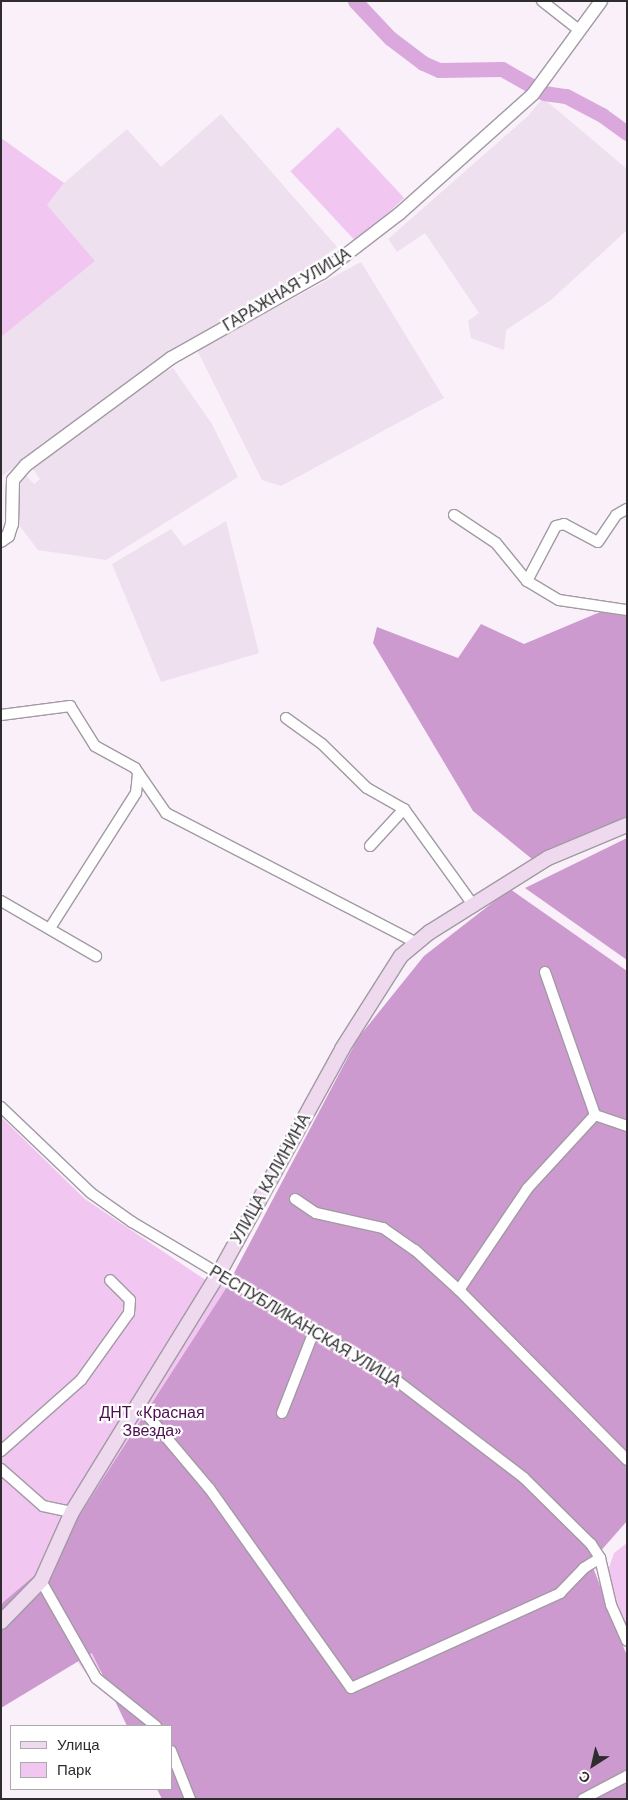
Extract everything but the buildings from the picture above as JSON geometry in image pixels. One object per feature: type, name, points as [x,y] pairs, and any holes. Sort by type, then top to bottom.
[{"type":"main road","name":"УЛИЦА КАЛИНИНА","points":[[1,1622],[42,1581],[72,1512],[218,1275],[342,1049],[401,956],[415,942],[548,858],[627,825]]},
{"type":"street","points":[[542,1],[580,30]]},
{"type":"street","name":"ГАРАЖНАЯ УЛИЦА","points":[[1,541],[8,536],[12,524],[14,480],[26,465],[171,358],[322,273],[348,255],[452,169],[536,90],[602,1]]},
{"type":"street","points":[[527,582],[556,526],[564,524],[598,542],[616,515],[627,509]]},
{"type":"street","points":[[454,515],[496,543],[527,582],[570,604],[627,610]]},
{"type":"street","points":[[1,715],[70,706],[95,746],[134,768],[166,812],[415,942]]},
{"type":"street","points":[[286,718],[322,744],[367,788],[404,809],[474,906]]},
{"type":"street","points":[[50,928],[136,794],[138,774]]},
{"type":"street","points":[[370,846],[404,809]]},
{"type":"street","points":[[1,901],[96,956]]},
{"type":"street","points":[[545,972],[595,1115]]},
{"type":"street","name":"РЕСПУБЛИКАНСКАЯ УЛИЦА","points":[[1,1107],[91,1193],[160,1241],[315,1329],[392,1377],[490,1450],[591,1544],[600,1558]]},
{"type":"street","points":[[595,1115],[627,1126]]},
{"type":"street","points":[[459,1290],[527,1189],[595,1115]]},
{"type":"street","points":[[295,1199],[316,1213],[383,1228],[414,1250],[459,1290],[627,1460]]},
{"type":"street","points":[[1,1451],[81,1380],[129,1313],[130,1300],[110,1280]]},
{"type":"street","points":[[282,1413],[315,1329]]},
{"type":"street","points":[[139,1405],[209,1488],[351,1688],[560,1593],[584,1568],[600,1558],[611,1605],[624,1630],[627,1641]]},
{"type":"street","points":[[1,1469],[43,1506],[72,1512]]},
{"type":"street","points":[[42,1581],[96,1678],[155,1725]]},
{"type":"street","points":[[172,1754],[190,1799]]},
{"type":"street","points":[[583,1799],[627,1776]]},
{"type":"shaded area","points":[[543,98],[627,169],[627,230],[551,300],[506,330],[504,350],[471,338],[468,321],[479,313],[425,233],[397,252],[388,239],[528,116]]},
{"type":"shaded area","points":[[221,114],[337,247],[273,294],[164,356],[1,477],[1,337],[47,205],[64,183],[127,129],[161,167]]},
{"type":"shaded area","points":[[361,262],[444,398],[281,486],[262,480],[197,350]]},
{"type":"shaded area","points":[[173,368],[212,424],[238,477],[106,560],[38,550],[13,517],[15,482],[23,472],[34,484],[40,479],[30,465],[145,381]]},
{"type":"shaded area","points":[[226,521],[259,653],[161,682],[112,564],[171,529],[184,546]]},
{"type":"green space","points":[[338,127],[404,198],[357,242],[290,171]]},
{"type":"green space","points":[[1,138],[64,183],[47,205],[95,261],[1,337]]},
{"type":"green space","points":[[600,612],[627,616],[627,820],[532,859],[473,811],[373,643],[377,627],[458,658],[481,624],[524,644]]},
{"type":"green space","points":[[627,838],[627,960],[525,888]]},
{"type":"green space","points":[[510,889],[627,971],[627,1521],[591,1562],[627,1656],[627,1799],[162,1799],[158,1790],[172,1790],[172,1725],[127,1725],[92,1653],[1,1708],[1,1604],[48,1564],[225,1290],[358,1038],[424,956]]},
{"type":"green space","name":"ДНТ «Красная Звезда»","points":[[1,1117],[85,1199],[210,1283],[221,1282],[403,1397],[91,1680],[36,1605],[1,1602]]},
{"type":"green space","points":[[627,1543],[627,1624],[617,1628],[602,1588],[614,1553]]},
{"type":"waterway","points":[[355,1],[390,38],[423,63],[439,70],[502,69],[544,93],[566,96],[602,115],[627,133]]}]
